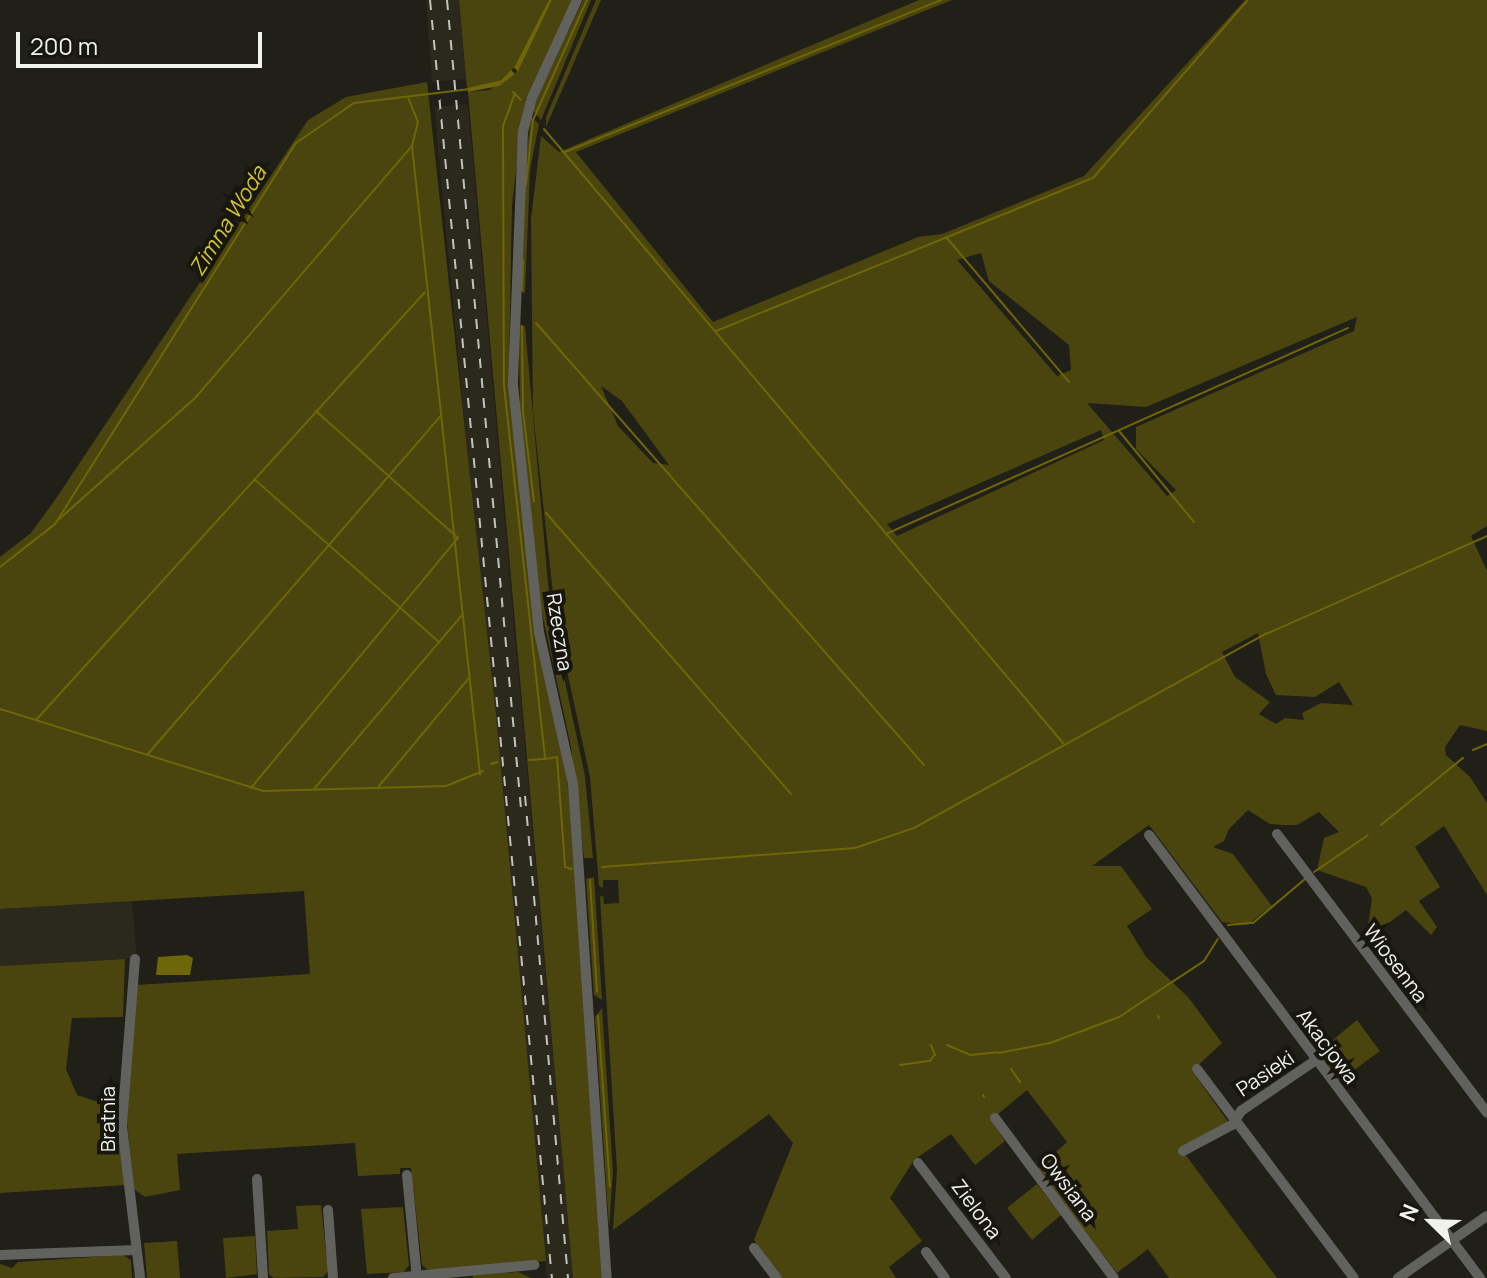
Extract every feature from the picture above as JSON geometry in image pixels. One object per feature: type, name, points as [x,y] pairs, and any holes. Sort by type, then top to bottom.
[{"type":"street","name":"Rzeczna","points":[[577,0],[532,98],[523,132],[513,385],[539,632],[573,784],[607,1278]]},
{"type":"street","name":"Wiosenna","points":[[1277,834],[1487,1113]]},
{"type":"street","name":"Akacjowa","points":[[1149,835],[1480,1278]]},
{"type":"street","name":"Bratnia","points":[[135,959],[122,1126],[140,1278]]},
{"type":"street","name":"Pasieki","points":[[1183,1151],[1236,1118],[1316,1060]]},
{"type":"street","points":[[1197,1069],[1354,1278]]},
{"type":"street","name":"Owsiana","points":[[995,1118],[1114,1278]]},
{"type":"street","name":"Zielona","points":[[918,1163],[1006,1278]]},
{"type":"street","points":[[407,1175],[416,1277]]},
{"type":"street","points":[[257,1179],[263,1278]]},
{"type":"street","points":[[328,1210],[333,1278]]},
{"type":"street","points":[[1398,1278],[1487,1216]]},
{"type":"street","points":[[754,1248],[777,1278]]},
{"type":"street","points":[[0,1255],[136,1250]]},
{"type":"street","points":[[926,1252],[945,1278]]},
{"type":"street","points":[[393,1278],[534,1265]]},
{"type":"shaded area","points":[[426,0],[459,0],[466,79],[432,82]]},
{"type":"shaded area","points":[[459,0],[549,0],[517,65],[501,80],[467,88]]},
{"type":"shaded area","points":[[549,0],[552,0],[518,71],[514,68]]},
{"type":"shaded area","points":[[552,0],[572,0],[523,112],[512,205],[509,362],[521,510],[571,804],[603,1278],[573,1278],[468,92],[489,90],[515,74]]},
{"type":"shaded area","points":[[583,0],[591,0],[541,120],[533,111]]},
{"type":"shaded area","points":[[596,0],[601,0],[546,127],[546,117]]},
{"type":"shaded area","points":[[919,0],[952,0],[576,152],[713,322],[918,237],[942,234],[1084,176],[1245,0],[1487,0],[1487,526],[1471,536],[1487,571],[1487,731],[1460,725],[1445,747],[1446,755],[1470,777],[1487,803],[1487,895],[1444,826],[1415,847],[1440,887],[1419,901],[1437,927],[1431,935],[1406,910],[1366,940],[1372,898],[1366,887],[1317,870],[1324,838],[1339,832],[1319,812],[1297,825],[1284,825],[1270,824],[1248,810],[1229,829],[1224,841],[1213,847],[1233,854],[1272,906],[1247,925],[1222,922],[1149,825],[1092,866],[1121,866],[1152,909],[1127,926],[1146,957],[1188,997],[1222,1043],[1192,1071],[1229,1123],[1182,1150],[1277,1278],[1169,1278],[1148,1249],[1117,1273],[1037,1169],[1067,1142],[1027,1090],[991,1120],[1005,1141],[975,1165],[951,1134],[914,1160],[890,1198],[922,1241],[889,1267],[896,1278],[782,1278],[754,1240],[793,1143],[769,1114],[613,1230],[617,1170],[600,897],[603,895],[604,904],[619,903],[618,880],[603,880],[603,888],[599,886],[590,777],[556,620],[533,413],[531,219],[541,136],[559,152]],"holes":[[[981,253],[989,281],[1069,345],[1071,370],[1057,376],[957,260]],[[1357,317],[1354,331],[1136,427],[1136,449],[1176,490],[1167,496],[1087,403],[1146,407]],[[601,386],[622,401],[669,465],[653,463],[618,426]],[[1101,430],[1104,440],[897,536],[887,524]],[[1258,633],[1266,674],[1276,695],[1315,697],[1339,682],[1353,705],[1321,703],[1302,713],[1304,720],[1285,718],[1276,724],[1259,714],[1270,702],[1235,677],[1222,652]]]},
{"type":"shaded area","points":[[511,70],[515,74],[499,86],[468,92],[467,88],[501,80]]},
{"type":"shaded area","points":[[427,82],[496,715],[546,1261],[429,1271],[422,1265],[411,1168],[400,1168],[400,1174],[358,1176],[355,1143],[177,1154],[180,1190],[145,1197],[134,1189],[127,1122],[136,985],[310,974],[304,891],[0,909],[0,557],[31,533],[57,497],[308,120],[346,97]]},
{"type":"shaded area","points":[[468,104],[573,1278],[547,1278],[437,138],[435,107]]},
{"type":"shaded area","points":[[531,117],[539,124],[530,170],[525,293],[519,291],[521,199]]},
{"type":"shaded area","points":[[519,325],[525,326],[551,616],[585,776],[593,858],[584,858],[571,747],[541,608],[520,415]]},
{"type":"shaded area","points":[[594,877],[602,1000],[594,995],[586,879]]},
{"type":"shaded area","points":[[132,901],[137,958],[0,966],[0,909]]},
{"type":"shaded area","points":[[187,955],[193,958],[190,975],[156,975],[158,957]]},
{"type":"shaded area","points":[[125,959],[123,1017],[72,1018],[66,1069],[77,1095],[113,1107],[126,1185],[0,1193],[0,966]]},
{"type":"shaded area","points":[[602,1008],[613,1171],[609,1228],[595,1017]]},
{"type":"shaded area","points":[[1357,1020],[1380,1051],[1338,1082],[1316,1054]]},
{"type":"shaded area","points":[[1037,1184],[1061,1215],[1032,1240],[1007,1208]]},
{"type":"shaded area","points":[[321,1205],[328,1271],[323,1277],[274,1278],[269,1274],[267,1231],[298,1229],[296,1206]]},
{"type":"shaded area","points":[[403,1207],[409,1265],[404,1272],[367,1274],[361,1209]]},
{"type":"shaded area","points":[[255,1236],[257,1274],[226,1278],[223,1238]]},
{"type":"shaded area","points":[[177,1241],[180,1278],[147,1278],[144,1243]]},
{"type":"shaded area","points":[[123,1255],[131,1260],[132,1278],[0,1278],[0,1264],[12,1268],[18,1262]]},
{"type":"shaded area","points":[[518,1272],[531,1278],[473,1278],[473,1275]]},
{"type":"waterway","points":[[526,185],[533,120],[587,0]]},
{"type":"waterway","points":[[565,152],[942,0]]},
{"type":"waterway","points":[[716,331],[1093,178],[1248,0]]},
{"type":"waterway","name":"Zimna Woda","points":[[0,567],[55,524],[296,143],[354,103],[470,89]]},
{"type":"waterway","points":[[513,92],[521,100]]},
{"type":"waterway","points":[[515,93],[503,126],[504,386],[545,759],[557,757],[565,867],[572,869]]},
{"type":"waterway","points":[[57,521],[196,397],[412,146],[418,122],[408,97]]},
{"type":"waterway","points":[[544,129],[1063,743]]},
{"type":"waterway","points":[[412,146],[480,774]]},
{"type":"waterway","points":[[946,237],[1069,382]]},
{"type":"waterway","points":[[522,290],[523,260]]},
{"type":"waterway","points":[[36,720],[425,292]]},
{"type":"waterway","points":[[536,323],[924,765]]},
{"type":"waterway","points":[[522,326],[523,412],[534,501]]},
{"type":"waterway","points":[[886,534],[1348,328]]},
{"type":"waterway","points":[[251,788],[458,538],[316,411]]},
{"type":"waterway","points":[[147,755],[441,416]]},
{"type":"waterway","points":[[1119,431],[1194,522]]},
{"type":"waterway","points":[[254,479],[439,642]]},
{"type":"waterway","points":[[546,513],[791,794]]},
{"type":"waterway","points":[[602,867],[855,848],[914,828],[1266,634],[1487,536]]},
{"type":"waterway","points":[[314,789],[463,614]]},
{"type":"waterway","points":[[379,786],[469,678]]},
{"type":"waterway","points":[[0,709],[264,791],[446,786],[483,771]]},
{"type":"waterway","points":[[1473,750],[1487,744]]},
{"type":"waterway","points":[[1381,825],[1463,758]]},
{"type":"waterway","points":[[529,760],[544,759]]},
{"type":"waterway","points":[[491,764],[498,762]]},
{"type":"waterway","points":[[1314,872],[1368,835]]},
{"type":"waterway","points":[[1228,925],[1253,923],[1305,879]]},
{"type":"waterway","points":[[590,880],[597,992]]},
{"type":"waterway","points":[[999,1053],[1050,1043],[1119,1017],[1204,961],[1218,939]]},
{"type":"waterway","points":[[598,1016],[610,1187]]},
{"type":"waterway","points":[[931,1045],[935,1055]]},
{"type":"waterway","points":[[947,1045],[971,1055],[998,1052]]},
{"type":"waterway","points":[[900,1065],[930,1061],[934,1055]]},
{"type":"waterway","points":[[1011,1069],[1020,1082]]},
{"type":"railway","points":[[430,0],[552,1278]]},
{"type":"railway","points":[[447,0],[521,808]]},
{"type":"railway","points":[[525,796],[568,1278]]}]
